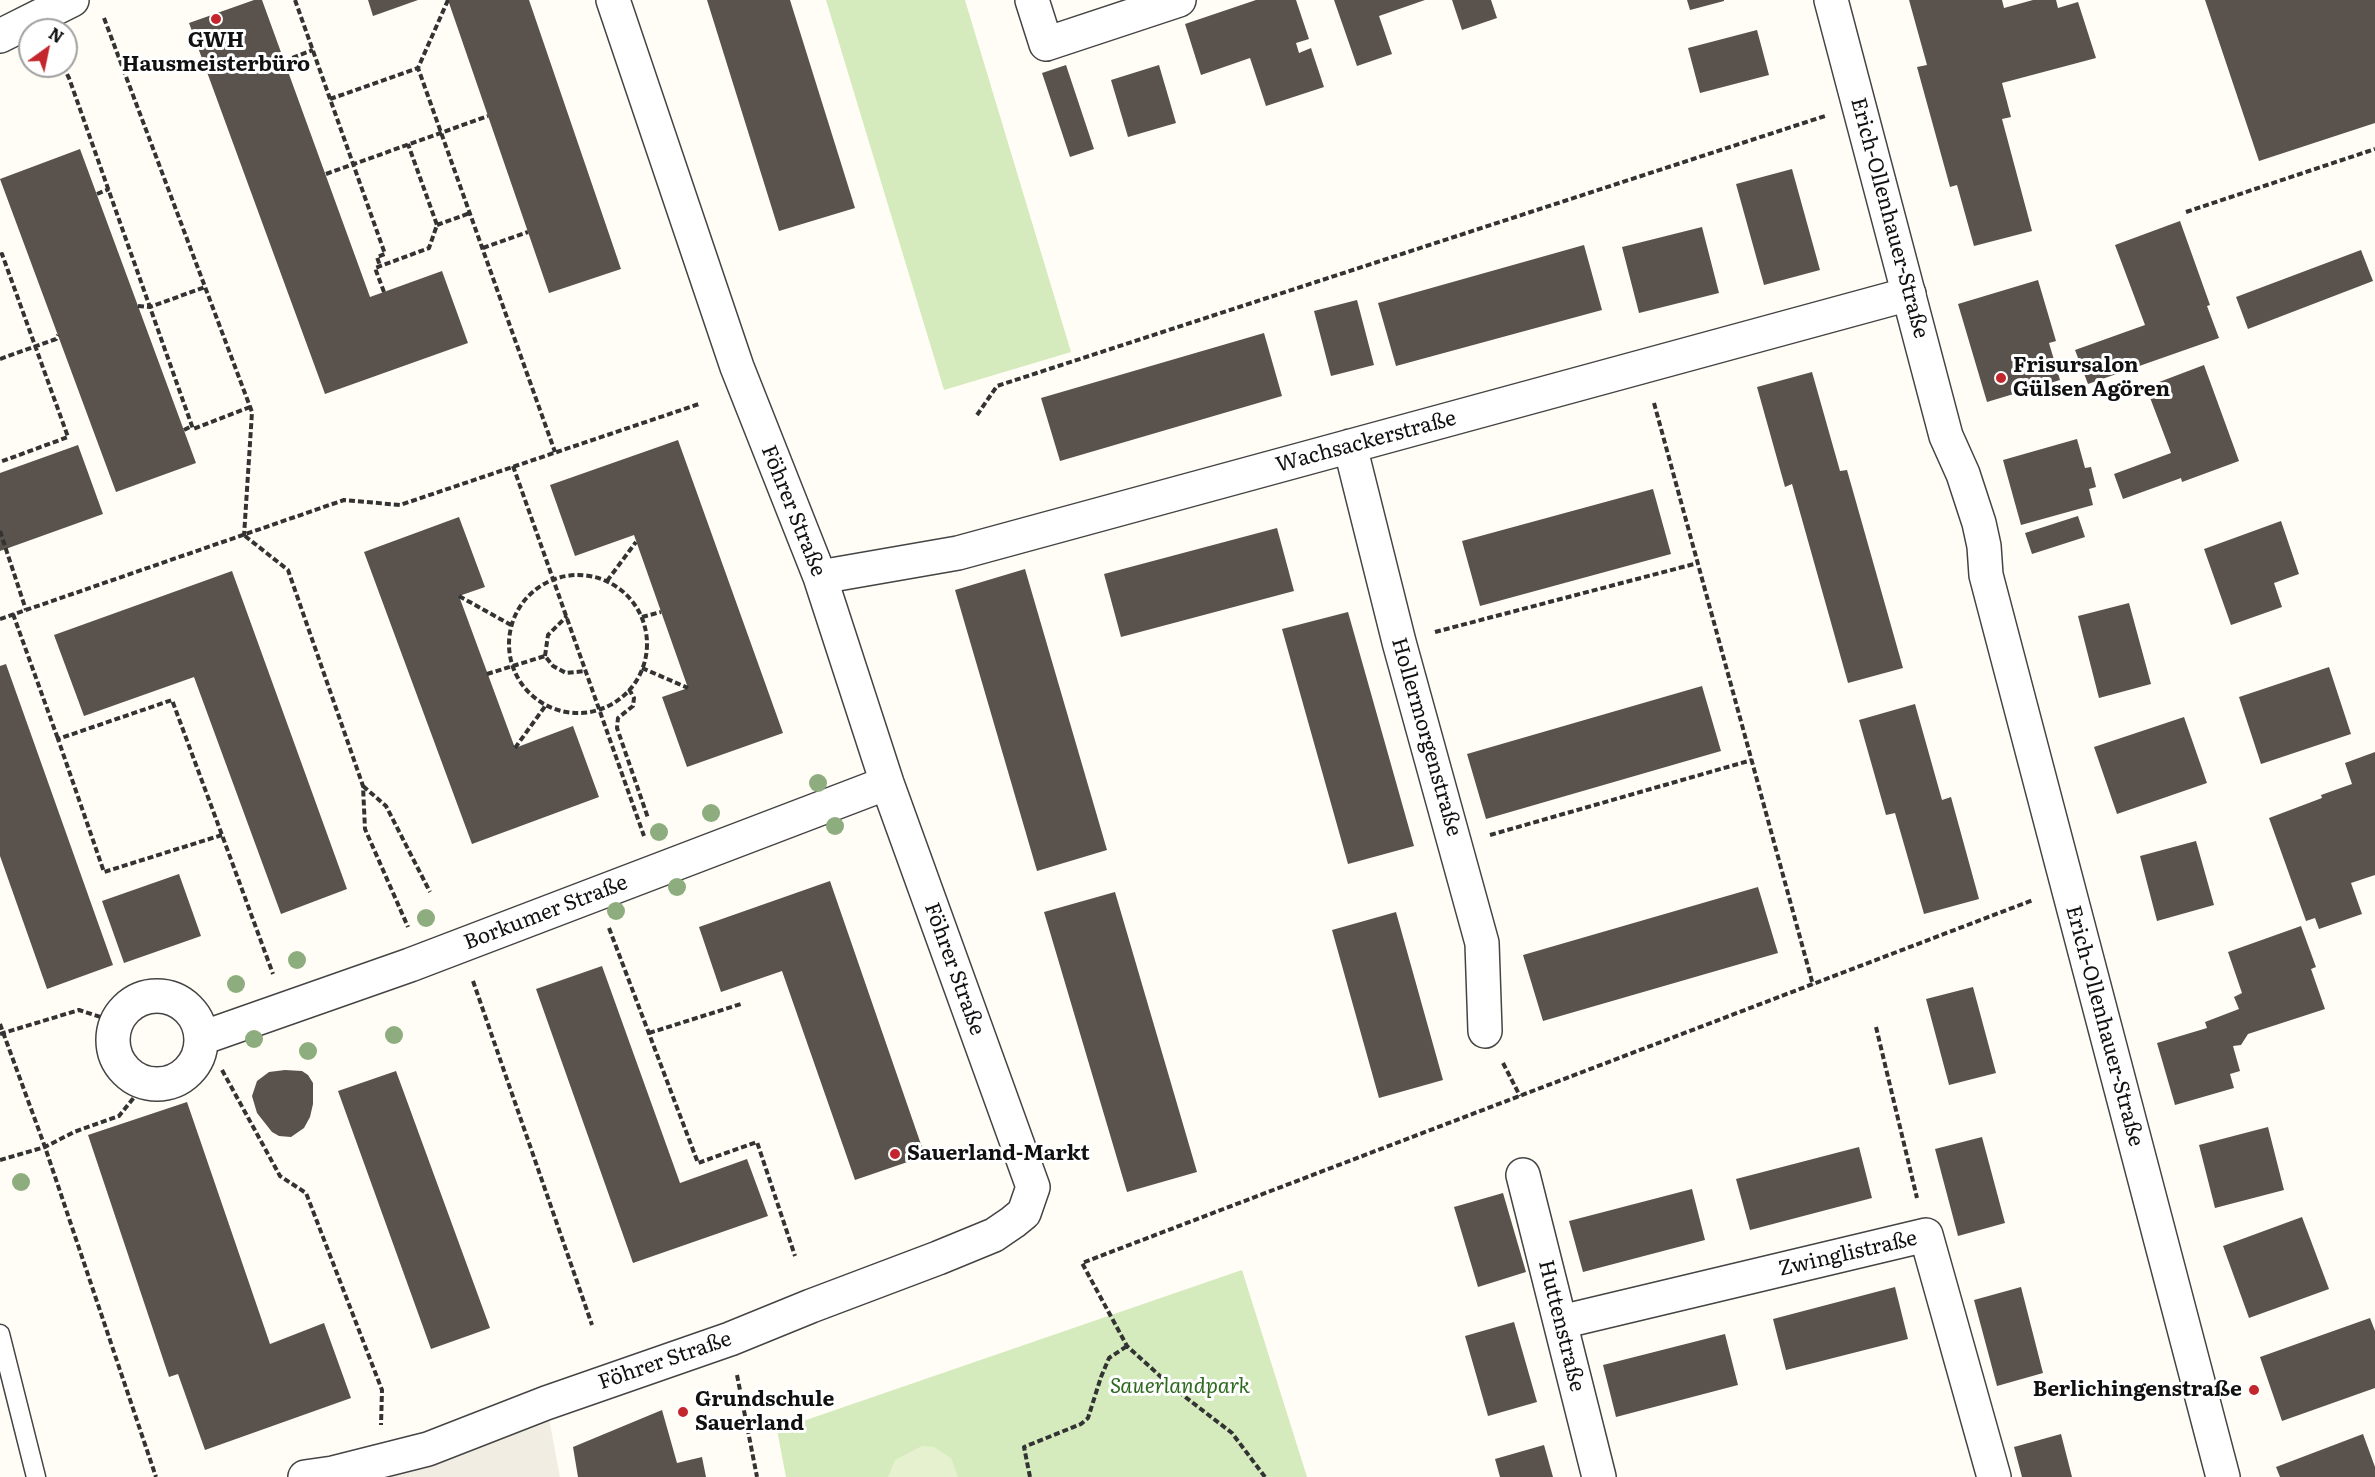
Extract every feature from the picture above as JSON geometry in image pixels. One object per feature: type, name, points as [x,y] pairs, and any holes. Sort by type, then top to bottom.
[{"type":"street","name":"Föhrer Straße","points":[[305,1477],[333,1473],[428,1449],[546,1403],[730,1339],[994,1235],[1023,1213],[1030,1200],[1033,1187],[887,783],[820,577],[737,367],[613,0]]},
{"type":"street","points":[[1032,0],[1046,44],[1179,0]]},
{"type":"street","name":"Erich-Ollenhauer-Straße","points":[[1831,0],[1946,436],[1950,485],[1959,529],[1986,575],[2223,1477]]},
{"type":"street","points":[[0,36],[86,5]]},
{"type":"street","name":"Wachsackerstraße","points":[[820,577],[958,553],[1909,294]]},
{"type":"street","name":"Hollermorgenstraße","points":[[1350,446],[1399,642],[1482,943],[1485,1030]]},
{"type":"street","name":"Borkumer Straße","points":[[202,1038],[422,961],[887,783]]},
{"type":"street","points":[[153,995],[177,1000],[195,1015],[202,1038],[196,1065],[173,1083],[145,1084],[121,1068],[112,1045],[116,1022],[131,1004],[153,995]]},
{"type":"street","name":"Huttenstraße","points":[[1523,1175],[1599,1477]]},
{"type":"street","name":"Zwinglistraße","points":[[1561,1322],[1926,1235],[1994,1477]]},
{"type":"lane","points":[[0,1334],[36,1477]]},
{"type":"path","points":[[295,0],[385,254],[377,256],[380,266]]},
{"type":"path","points":[[448,0],[418,68],[555,452]]},
{"type":"path","points":[[86,5],[205,286],[252,412],[244,536]]},
{"type":"path","points":[[284,61],[313,50]]},
{"type":"path","points":[[330,99],[418,68]]},
{"type":"path","points":[[69,78],[193,429],[250,407]]},
{"type":"path","points":[[977,415],[997,386],[1860,105]]},
{"type":"path","points":[[326,174],[488,116]]},
{"type":"path","points":[[384,292],[375,268],[429,248],[437,225],[408,144]]},
{"type":"path","points":[[2186,212],[2375,148]]},
{"type":"path","points":[[97,194],[109,189]]},
{"type":"path","points":[[437,225],[470,213]]},
{"type":"path","points":[[483,248],[528,232]]},
{"type":"path","points":[[0,255],[2,254],[68,437],[0,462]]},
{"type":"path","points":[[138,306],[150,307],[205,286]]},
{"type":"path","points":[[0,359],[56,339],[58,335]]},
{"type":"path","points":[[1654,402],[1813,985]]},
{"type":"path","points":[[0,619],[344,500],[400,505],[699,404]]},
{"type":"path","points":[[184,430],[192,426]]},
{"type":"path","points":[[513,466],[639,821]]},
{"type":"path","points":[[0,531],[26,610]]},
{"type":"path","points":[[244,536],[288,570],[363,786],[364,829],[422,961]]},
{"type":"path","points":[[608,581],[636,542]]},
{"type":"path","points":[[1399,642],[1698,563]]},
{"type":"path","points":[[580,574],[608,581],[622,590],[642,617],[646,634],[646,651],[642,668],[629,689],[617,700],[599,709],[572,712],[546,705],[531,695],[520,681],[512,665],[509,645],[511,626],[519,606],[534,590],[553,579],[580,574]]},
{"type":"path","points":[[459,596],[511,626]]},
{"type":"path","points":[[642,617],[661,612]]},
{"type":"path","points":[[13,614],[104,872],[222,836]]},
{"type":"path","points":[[567,616],[548,635],[545,656],[553,666],[566,673],[586,671]]},
{"type":"path","points":[[487,674],[545,656]]},
{"type":"path","points":[[642,668],[688,688]]},
{"type":"path","points":[[629,689],[634,698],[633,706],[618,718],[617,728],[648,818]]},
{"type":"path","points":[[58,739],[172,700],[285,1008]]},
{"type":"path","points":[[515,748],[546,705]]},
{"type":"path","points":[[1456,845],[1752,760]]},
{"type":"path","points":[[363,786],[386,806],[430,892]]},
{"type":"path","points":[[1265,1477],[1232,1433],[1171,1386],[1127,1346],[1082,1263],[2067,888]]},
{"type":"path","points":[[597,894],[698,1163],[757,1142],[795,1256]]},
{"type":"path","points":[[473,981],[592,1325]]},
{"type":"path","points":[[649,1033],[741,1004]]},
{"type":"path","points":[[2,1033],[79,1010],[116,1022]]},
{"type":"path","points":[[0,1024],[45,1147],[156,1477]]},
{"type":"path","points":[[1876,1027],[1926,1235]]},
{"type":"path","points":[[202,1038],[280,1176],[306,1193],[382,1390],[380,1461]]},
{"type":"path","points":[[0,1160],[45,1147],[74,1132],[119,1116],[145,1084]]},
{"type":"path","points":[[730,1339],[758,1477]]},
{"type":"path","points":[[1030,1477],[1024,1447],[1081,1424],[1088,1418],[1109,1358],[1127,1346]]},
{"type":"green space","points":[[826,0],[965,0],[1071,352],[944,390]]},
{"type":"green space","name":"Sauerlandpark","points":[[1242,1270],[1307,1477],[786,1477],[777,1430]]},
{"type":"green space","points":[[922,1446],[934,1447],[951,1458],[958,1477],[888,1477],[895,1460]]},
{"type":"shaded area","points":[[546,1403],[560,1477],[333,1477]]},
{"type":"building","points":[[254,0],[262,0],[370,297],[442,271],[468,343],[325,394],[189,23]]},
{"type":"building","points":[[368,0],[418,0],[373,16]]},
{"type":"building","points":[[448,0],[529,0],[621,269],[549,293]]},
{"type":"building","points":[[707,0],[790,0],[855,208],[779,231]]},
{"type":"building","points":[[1256,0],[1296,0],[1309,39],[1296,43],[1299,53],[1311,48],[1324,87],[1266,106],[1250,58],[1201,75],[1185,24]]},
{"type":"building","points":[[1334,0],[1425,0],[1379,16],[1392,54],[1357,66]]},
{"type":"building","points":[[1452,0],[1491,0],[1497,18],[1462,30]]},
{"type":"building","points":[[1687,0],[1724,0],[1724,1],[1690,10]]},
{"type":"building","points":[[1909,0],[2002,0],[2004,8],[2033,0],[2056,0],[2058,8],[2078,2],[2096,58],[2002,83],[2011,117],[2002,119],[2032,231],[1974,246],[1957,185],[1950,187],[1917,67],[1927,65]]},
{"type":"building","points":[[2205,0],[2375,0],[2375,123],[2259,161]]},
{"type":"building","points":[[1757,30],[1769,75],[1700,93],[1688,48]]},
{"type":"building","points":[[1066,65],[1094,149],[1070,157],[1042,73]]},
{"type":"building","points":[[1159,65],[1176,123],[1128,137],[1111,80]]},
{"type":"building","points":[[80,149],[196,463],[116,492],[0,179]]},
{"type":"building","points":[[1792,169],[1820,270],[1764,285],[1736,184]]},
{"type":"building","points":[[2180,221],[2210,305],[2207,306],[2219,338],[2088,384],[2075,350],[2145,325],[2115,245]]},
{"type":"building","points":[[1702,227],[1719,293],[1639,313],[1622,247]]},
{"type":"building","points":[[1584,245],[1602,310],[1396,366],[1378,303]]},
{"type":"building","points":[[2361,250],[2373,281],[2248,329],[2236,297]]},
{"type":"building","points":[[2038,280],[2056,341],[2049,343],[2060,380],[1987,402],[1958,304]]},
{"type":"building","points":[[1357,300],[1374,365],[1331,376],[1314,311]]},
{"type":"building","points":[[1264,333],[1282,396],[1060,461],[1041,398]]},
{"type":"building","points":[[2204,365],[2239,461],[2182,482],[2181,478],[2123,499],[2114,474],[2171,453],[2146,387]]},
{"type":"building","points":[[1812,372],[1840,471],[1847,470],[1903,668],[1848,683],[1792,484],[1785,487],[1757,387]]},
{"type":"building","points":[[2077,439],[2085,468],[2091,467],[2096,487],[2089,489],[2093,505],[2021,525],[2003,460]]},
{"type":"building","points":[[678,440],[783,733],[687,767],[662,697],[688,688],[634,535],[575,556],[550,485]]},
{"type":"building","points":[[78,445],[103,514],[0,551],[0,473]]},
{"type":"building","points":[[1653,489],[1671,554],[1480,606],[1462,541]]},
{"type":"building","points":[[2078,516],[2085,537],[2032,554],[2025,533]]},
{"type":"building","points":[[459,517],[485,587],[459,596],[515,748],[573,726],[599,797],[472,844],[364,552]]},
{"type":"building","points":[[2281,521],[2299,574],[2274,583],[2282,607],[2231,625],[2204,549]]},
{"type":"building","points":[[1277,528],[1294,591],[1121,637],[1104,574]]},
{"type":"building","points":[[1025,569],[1107,850],[1037,871],[955,590]]},
{"type":"building","points":[[232,571],[347,889],[281,914],[194,677],[84,716],[54,635]]},
{"type":"building","points":[[2129,603],[2151,684],[2099,698],[2078,616]]},
{"type":"building","points":[[1348,612],[1414,846],[1348,864],[1282,629]]},
{"type":"building","points":[[6,664],[113,965],[47,989],[0,856],[0,666]]},
{"type":"building","points":[[2329,667],[2351,734],[2261,764],[2239,697]]},
{"type":"building","points":[[1702,686],[1721,751],[1486,819],[1467,754]]},
{"type":"building","points":[[1915,704],[1942,800],[1951,797],[1979,899],[1924,914],[1895,813],[1886,815],[1859,720]]},
{"type":"building","points":[[2184,717],[2207,783],[2117,814],[2094,747]]},
{"type":"building","points":[[2375,752],[2375,875],[2351,883],[2362,914],[2319,929],[2315,918],[2306,921],[2269,818],[2352,784],[2345,763]]},
{"type":"building","points":[[2196,841],[2214,905],[2157,921],[2140,856]]},
{"type":"building","points":[[179,874],[201,936],[124,963],[102,901]]},
{"type":"building","points":[[830,881],[925,1156],[855,1180],[782,971],[721,992],[699,927]]},
{"type":"building","points":[[1758,887],[1778,953],[1543,1021],[1523,955]]},
{"type":"building","points":[[1115,892],[1197,1172],[1127,1192],[1044,912]]},
{"type":"building","points":[[1396,912],[1443,1080],[1379,1098],[1332,930]]},
{"type":"building","points":[[2301,926],[2316,967],[2311,969],[2325,1009],[2248,1034],[2241,1045],[2233,1046],[2240,1071],[2230,1074],[2234,1088],[2175,1105],[2157,1043],[2207,1028],[2205,1022],[2239,1009],[2234,997],[2242,993],[2228,952]]},
{"type":"building","points":[[602,966],[680,1183],[747,1159],[768,1216],[633,1263],[536,989]]},
{"type":"building","points":[[1973,987],[1996,1073],[1949,1085],[1926,999]]},
{"type":"building","points":[[302,1071],[313,1083],[313,1104],[310,1117],[304,1128],[291,1137],[279,1136],[272,1132],[257,1113],[252,1096],[257,1081],[269,1072]]},
{"type":"building","points":[[396,1071],[490,1328],[431,1349],[338,1091]]},
{"type":"building","points":[[187,1102],[270,1344],[324,1323],[351,1398],[205,1450],[178,1374],[169,1377],[88,1135]]},
{"type":"building","points":[[2268,1127],[2284,1190],[2215,1208],[2199,1145]]},
{"type":"building","points":[[1982,1137],[2005,1223],[1958,1236],[1935,1149]]},
{"type":"building","points":[[1859,1147],[1872,1198],[1750,1230],[1736,1179]]},
{"type":"building","points":[[1692,1189],[1705,1240],[1583,1272],[1569,1221]]},
{"type":"building","points":[[1503,1193],[1526,1272],[1478,1287],[1454,1207]]},
{"type":"building","points":[[2302,1217],[2329,1289],[2249,1318],[2223,1246]]},
{"type":"building","points":[[1895,1287],[1908,1339],[1786,1370],[1773,1319]]},
{"type":"building","points":[[2021,1287],[2043,1373],[1997,1386],[1974,1300]]},
{"type":"building","points":[[2370,1318],[2375,1331],[2375,1388],[2282,1421],[2260,1357]]},
{"type":"building","points":[[1514,1322],[1537,1402],[1488,1416],[1465,1336]]},
{"type":"building","points":[[1725,1334],[1738,1385],[1616,1417],[1603,1365]]},
{"type":"building","points":[[662,1410],[677,1463],[702,1457],[706,1477],[578,1477],[573,1447]]},
{"type":"building","points":[[2061,1434],[2072,1477],[2022,1477],[2014,1447]]},
{"type":"building","points":[[2363,1434],[2375,1467],[2375,1477],[2280,1477],[2276,1467]]},
{"type":"building","points":[[1544,1445],[1553,1477],[1500,1477],[1495,1459]]},
{"type":"place","name":"GWH Hausmeisterbüro","points":[[216,19]]},
{"type":"place","name":"Frisursalon Gülsen Agören","points":[[2001,378]]},
{"type":"place","name":"Sauerland-Markt","points":[[895,1154]]},
{"type":"place","name":"Berlichingenstraße","points":[[2254,1390]]},
{"type":"place","name":"Grundschule Sauerland","points":[[683,1412]]}]
